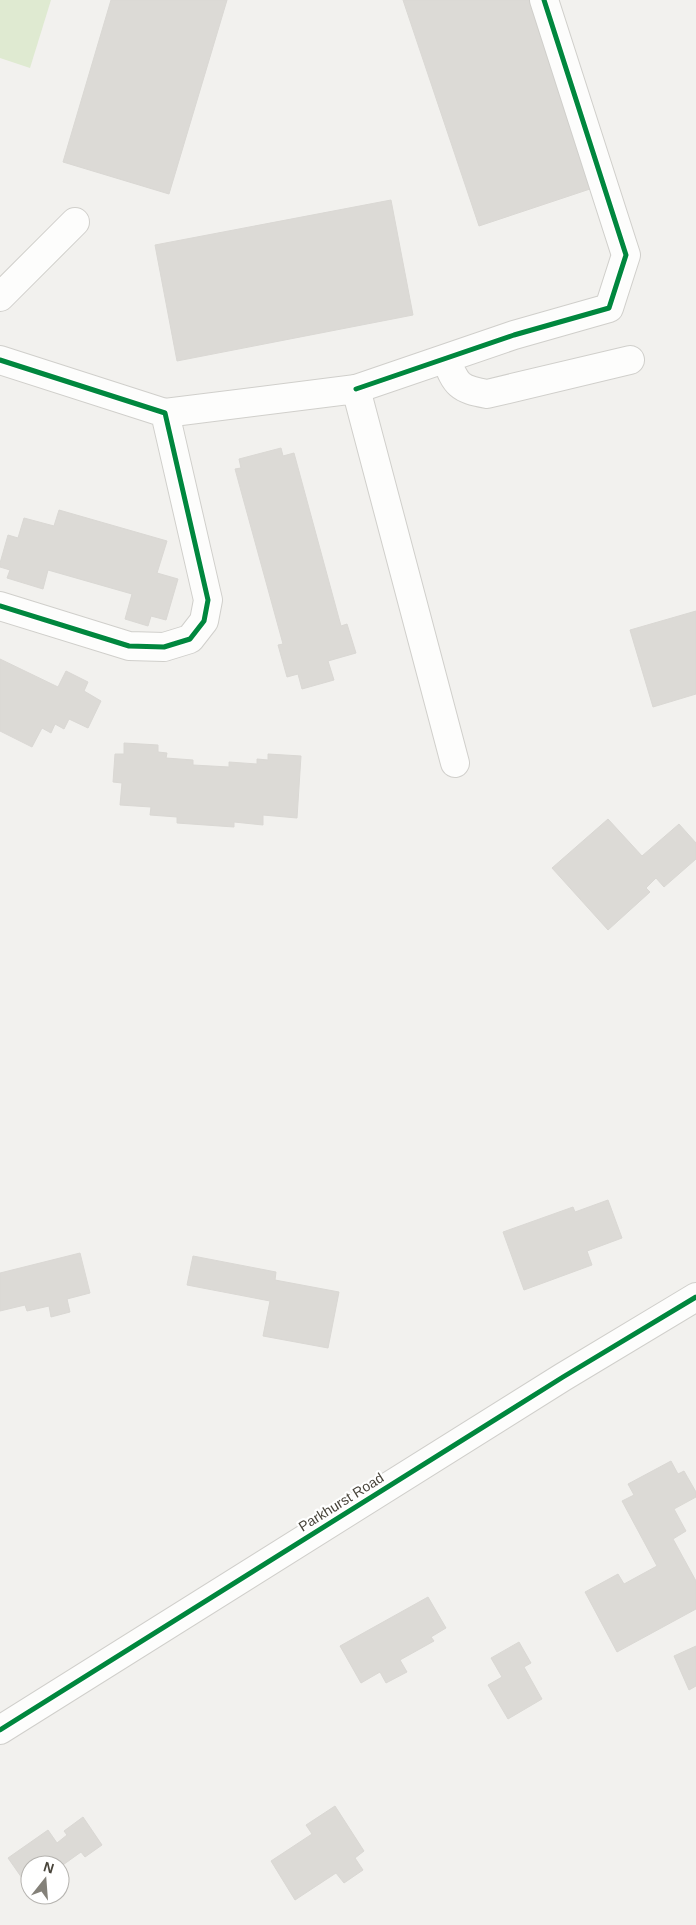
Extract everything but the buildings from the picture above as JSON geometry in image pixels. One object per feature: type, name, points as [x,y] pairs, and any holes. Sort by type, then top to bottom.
[{"type":"street","points":[[0,360],[165,413],[356,389],[514,336],[609,308],[626,255],[544,0]]},
{"type":"street","points":[[0,296],[75,222]]},
{"type":"street","points":[[446,359],[454,380],[466,390],[487,394],[630,360]]},
{"type":"street","points":[[356,389],[455,763]]},
{"type":"street","points":[[0,606],[130,646],[164,647],[190,639],[204,621],[208,600],[165,413]]},
{"type":"street","name":"Parkhurst Road","points":[[0,1730],[563,1377],[696,1297]]},
{"type":"green space","points":[[0,0],[51,0],[30,68],[0,58]]},
{"type":"cycle path","points":[[356,389],[514,335],[609,308],[626,255],[544,0]]},
{"type":"cycle path","points":[[0,360],[165,413],[208,600],[204,621],[190,639],[164,647],[129,646],[0,606]]},
{"type":"cycle path","points":[[0,1730],[563,1377],[696,1297]]}]
